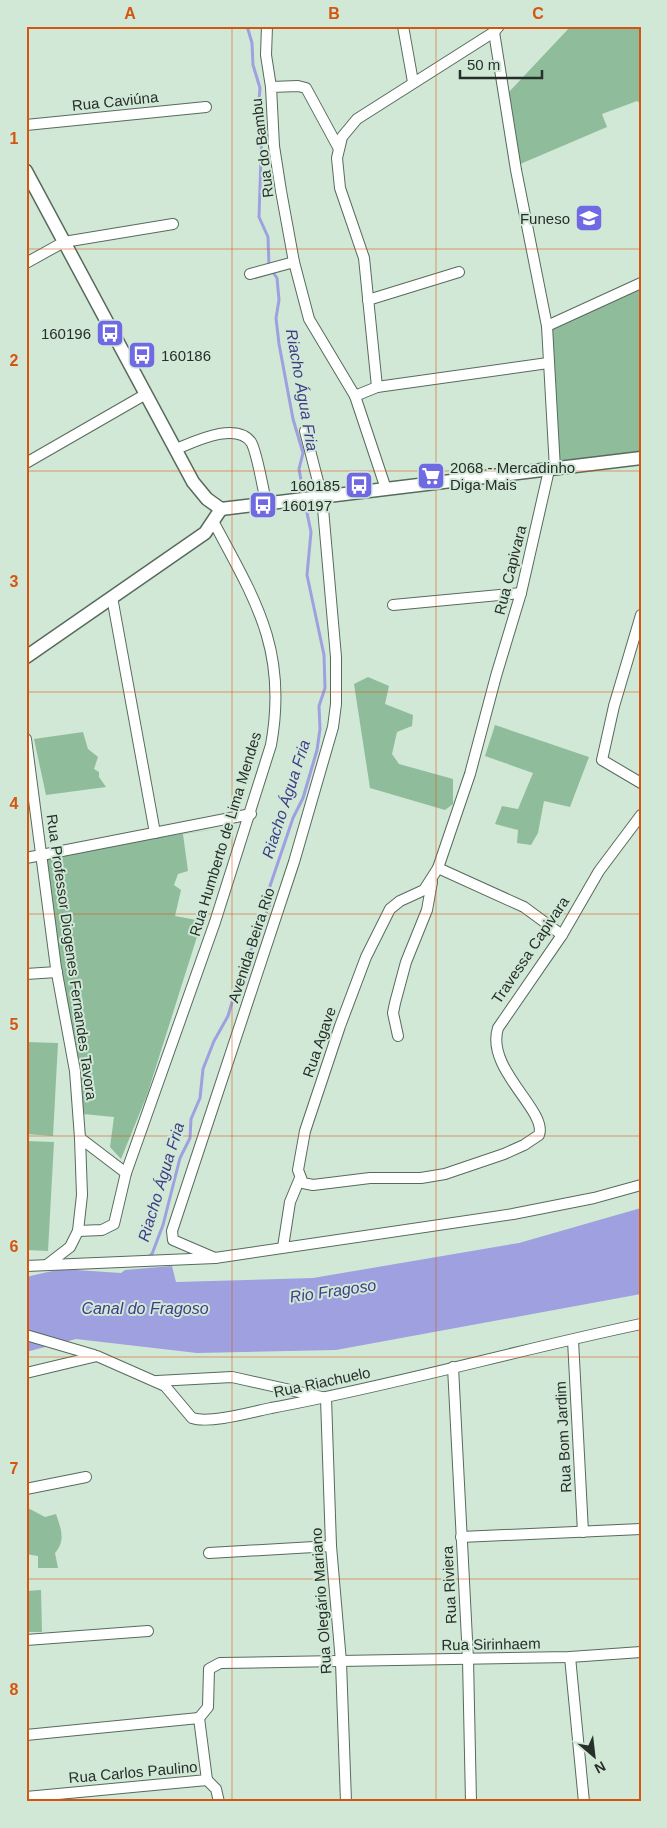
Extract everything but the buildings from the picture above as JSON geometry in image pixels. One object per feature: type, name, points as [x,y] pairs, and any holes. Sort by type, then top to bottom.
[{"type":"street","points":[[267,26],[266,55],[271,88]]},
{"type":"street","points":[[403,26],[412,82]]},
{"type":"street","points":[[377,387],[364,258],[340,188],[338,148],[346,131],[357,119],[497,29]]},
{"type":"street","name":"Rua Capivara","points":[[496,676],[521,593],[552,469],[547,326],[516,170],[497,29]]},
{"type":"street","name":"Rua do Bambu","points":[[338,148],[306,88],[298,86],[271,88],[274,146],[294,262],[308,319],[355,396],[386,489]]},
{"type":"street","name":"Rua Caviúna","points":[[26,125],[206,108]]},
{"type":"street","points":[[26,171],[193,482],[207,500],[221,509],[266,502],[641,458]]},
{"type":"street","points":[[26,263],[64,242],[173,224]]},
{"type":"street","points":[[250,274],[267,271],[294,262]]},
{"type":"street","points":[[368,300],[459,272]]},
{"type":"street","points":[[547,326],[641,283]]},
{"type":"street","points":[[355,396],[377,387],[548,363]]},
{"type":"street","points":[[26,464],[146,394]]},
{"type":"street","name":"Avenida Beira Rio","points":[[215,1258],[181,1245],[171,1235],[178,1207],[219,1093],[263,950],[294,862],[333,727],[336,704],[336,657],[321,497],[305,431]]},
{"type":"street","points":[[176,449],[206,437],[231,432],[244,436],[252,443],[266,502]]},
{"type":"street","points":[[26,657],[205,533],[221,509]]},
{"type":"street","name":"Rua Humberto de Lima Mendes","points":[[78,1231],[102,1230],[112,1226],[126,1173],[165,1069],[251,814],[271,745],[276,719],[276,674],[270,643],[244,580],[213,521]]},
{"type":"street","points":[[393,605],[521,593]]},
{"type":"street","points":[[112,597],[155,833]]},
{"type":"street","points":[[641,615],[614,706],[602,760],[613,764],[641,783]]},
{"type":"street","name":"Rua Agave","points":[[300,1178],[300,1155],[310,1116],[366,957],[390,909],[400,901],[422,892],[438,868],[470,774],[496,676]]},
{"type":"street","name":"Rua Professor Diogenes Fernandes Tavora","points":[[26,739],[29,775],[57,972],[75,1071],[80,1138],[82,1207],[78,1231],[70,1247],[48,1264]]},
{"type":"street","points":[[26,858],[251,814]]},
{"type":"street","name":"Travessa Capivara","points":[[300,1178],[303,1183],[312,1185],[370,1178],[421,1178],[445,1174],[504,1154],[533,1140],[540,1128],[531,1109],[502,1066],[496,1050],[496,1033],[511,1005],[562,935],[599,871],[641,815]]},
{"type":"street","points":[[438,868],[524,907],[562,935]]},
{"type":"street","points":[[398,1036],[394,1013],[395,1003],[406,962],[427,910],[432,879]]},
{"type":"street","points":[[26,974],[57,972]]},
{"type":"street","points":[[80,1138],[126,1173]]},
{"type":"street","points":[[283,1247],[290,1202],[300,1178]]},
{"type":"street","points":[[26,1266],[215,1258],[513,1214],[641,1185]]},
{"type":"street","name":"Rua Riachuelo","points":[[97,1356],[155,1381],[168,1389],[192,1418],[199,1419],[326,1398],[641,1324]]},
{"type":"street","points":[[26,1335],[97,1356]]},
{"type":"street","name":"Rua Bom Jardim","points":[[573,1340],[583,1532]]},
{"type":"street","points":[[26,1373],[97,1356]]},
{"type":"street","name":"Rua Riviera","points":[[453,1367],[468,1659],[471,1802]]},
{"type":"street","points":[[155,1381],[232,1377],[326,1398]]},
{"type":"street","name":"Rua Olegário Mariano","points":[[326,1398],[331,1546],[341,1662],[346,1802]]},
{"type":"street","points":[[26,1490],[86,1477]]},
{"type":"street","points":[[461,1537],[641,1529]]},
{"type":"street","points":[[209,1553],[331,1546]]},
{"type":"street","points":[[26,1640],[148,1631]]},
{"type":"street","name":"Rua Sirinhaem","points":[[199,1718],[208,1707],[209,1668],[220,1663],[570,1657],[641,1652]]},
{"type":"street","points":[[570,1657],[584,1802]]},
{"type":"street","points":[[26,1735],[199,1718]]},
{"type":"street","name":"Rua Carlos Paulino","points":[[26,1797],[207,1780],[199,1718]]},
{"type":"street","points":[[207,1780],[216,1789],[219,1802]]},
{"type":"green space","points":[[571,26],[641,26],[641,104],[637,101],[602,114],[607,127],[518,165],[506,95]]},
{"type":"green space","points":[[641,284],[641,454],[559,465],[546,331]]},
{"type":"green space","points":[[368,677],[389,686],[385,704],[413,715],[412,726],[397,732],[392,754],[399,764],[453,779],[453,804],[445,810],[370,788],[354,684]]},
{"type":"green space","points":[[495,725],[589,757],[570,807],[544,801],[538,833],[531,845],[517,843],[518,830],[495,824],[502,806],[518,809],[533,773],[485,756]]},
{"type":"green space","points":[[83,732],[88,749],[98,757],[94,769],[99,772],[99,777],[106,787],[46,795],[34,739]]},
{"type":"green space","points":[[232,827],[183,834],[188,871],[178,874],[174,885],[181,890],[175,916],[202,921],[147,1095],[121,1159],[110,1147],[114,1117],[83,1114],[41,856],[84,847]]},
{"type":"green space","points":[[26,1042],[58,1043],[53,1136],[26,1134]]},
{"type":"green space","points":[[26,1141],[54,1142],[48,1251],[26,1250]]},
{"type":"green space","points":[[26,1507],[45,1517],[56,1514],[61,1534],[60,1544],[55,1553],[58,1568],[38,1568],[38,1556],[26,1554]]},
{"type":"green space","points":[[41,1590],[42,1632],[26,1632],[26,1591]]},
{"type":"water","name":"Canal do Fragoso","points":[[641,1208],[641,1294],[336,1350],[197,1353],[76,1339],[26,1352],[26,1277],[61,1269],[121,1273],[125,1270],[172,1266],[176,1282],[313,1278],[519,1243]]},
{"type":"waterway","name":"Riacho Água Fria","points":[[247,26],[252,43],[253,65],[260,88],[258,111],[262,127],[259,217],[268,237],[269,266]]},
{"type":"waterway","name":"Riacho Água Fria","points":[[272,271],[277,278],[279,300],[276,318],[279,344],[293,419],[303,453],[299,469],[304,497]]},
{"type":"waterway","name":"Riacho Água Fria","points":[[147,1258],[152,1254],[163,1225],[180,1158],[190,1138],[191,1119],[200,1098],[203,1069],[214,1041],[228,1016],[243,965],[255,942],[270,904],[270,886],[293,818],[303,798],[317,750],[320,729],[319,706],[325,688],[324,655],[307,575],[311,532],[305,503]]},
{"type":"place","name":"Funeso","points":[[589,218]]},
{"type":"place","name":"160196","points":[[110,333]]},
{"type":"place","name":"160186","points":[[142,355]]},
{"type":"place","name":"2068 - Mercadinho Diga Mais","points":[[431,476]]},
{"type":"place","name":"160185","points":[[359,485]]},
{"type":"place","name":"160197","points":[[263,505]]},
{"type":"water label","name":"Rio Fragoso","points":[[333,1291]]}]
